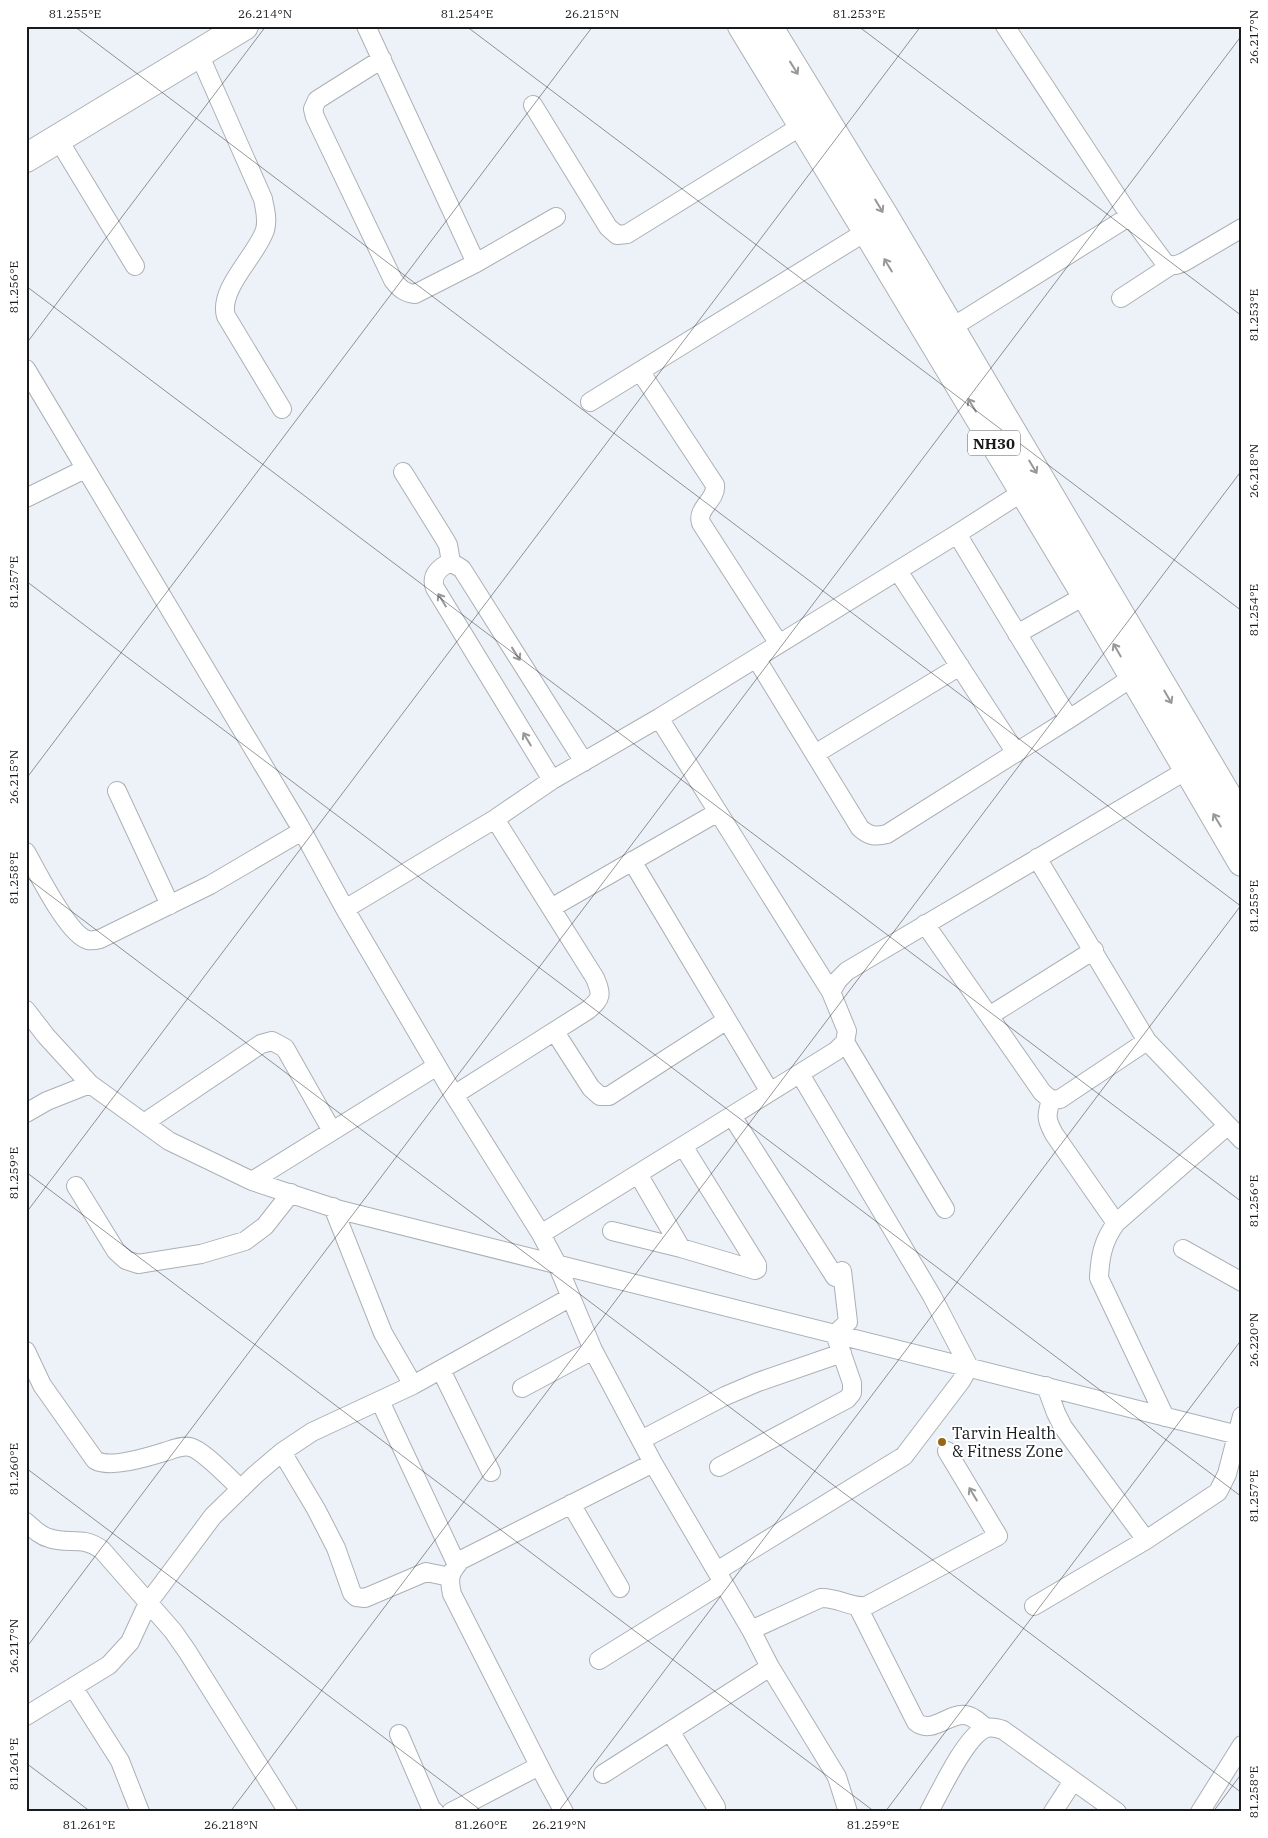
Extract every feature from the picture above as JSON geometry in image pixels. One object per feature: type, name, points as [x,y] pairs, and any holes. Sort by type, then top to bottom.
[{"type":"main road","points":[[26,158],[244,26]]},
{"type":"main road","name":"NH30","points":[[742,26],[1024,491],[1242,862]]},
{"type":"main road","name":"NH30","points":[[768,26],[886,219],[1242,820]]},
{"type":"street","points":[[366,26],[476,263]]},
{"type":"street","points":[[1006,26],[1130,216],[1162,259],[1170,266]]},
{"type":"street","points":[[199,54],[263,199],[267,216],[264,231],[227,295],[224,310],[282,409]]},
{"type":"street","points":[[382,59],[318,100],[313,109],[314,116],[393,280],[404,292],[415,294],[476,263],[556,217]]},
{"type":"street","points":[[533,105],[608,227],[617,235],[627,234],[803,125]]},
{"type":"street","points":[[58,139],[135,266]]},
{"type":"street","points":[[951,328],[1130,216]]},
{"type":"street","points":[[1122,298],[1170,266],[1184,262],[1242,228]]},
{"type":"street","points":[[590,402],[867,231]]},
{"type":"street","points":[[26,369],[302,831],[345,909],[454,1095],[541,1234],[571,1297],[592,1350],[654,1463],[751,1630],[770,1667],[837,1777],[848,1812]]},
{"type":"street","points":[[640,371],[715,485],[715,492],[700,515],[701,523],[778,644]]},
{"type":"street","points":[[26,498],[85,469]]},
{"type":"street","points":[[403,472],[448,545],[451,562],[462,569],[584,762]]},
{"type":"street","points":[[345,909],[495,819],[552,780],[659,718],[898,571],[1024,491]]},
{"type":"street","points":[[957,534],[1069,720]]},
{"type":"street","points":[[451,562],[443,566],[436,574],[433,580],[436,588],[552,780]]},
{"type":"street","points":[[898,571],[1016,753]]},
{"type":"street","points":[[1017,634],[1086,595]]},
{"type":"street","points":[[756,658],[860,828],[867,834],[879,836],[886,834],[1069,720],[1133,677]]},
{"type":"street","points":[[815,754],[960,666]]},
{"type":"street","points":[[541,1234],[800,1074],[836,1051],[845,1042],[847,1031],[831,992],[659,718]]},
{"type":"street","points":[[831,992],[847,970],[1187,770]]},
{"type":"street","points":[[117,791],[170,905]]},
{"type":"street","points":[[551,908],[718,812]]},
{"type":"street","points":[[454,1095],[588,1010],[598,1001],[600,992],[594,978],[495,819]]},
{"type":"street","points":[[26,852],[67,922],[82,937],[90,941],[100,939],[210,885],[302,831]]},
{"type":"street","points":[[1037,858],[1148,1040],[1242,1140]]},
{"type":"street","points":[[632,861],[770,1092]]},
{"type":"street","points":[[925,924],[1042,1092],[1051,1100],[1060,1100],[1148,1040]]},
{"type":"street","points":[[989,1016],[1094,950]]},
{"type":"street","points":[[26,1010],[46,1036],[90,1084],[169,1141],[252,1181],[333,1208],[1239,1435]]},
{"type":"street","points":[[555,1032],[591,1088],[600,1096],[609,1096],[727,1020]]},
{"type":"street","points":[[144,1123],[260,1044],[272,1041],[285,1048],[332,1131]]},
{"type":"street","points":[[845,1042],[945,1208]]},
{"type":"street","points":[[252,1181],[437,1066]]},
{"type":"street","points":[[800,1074],[932,1296],[969,1367]]},
{"type":"street","points":[[26,1113],[47,1101],[90,1084]]},
{"type":"street","points":[[1051,1100],[1046,1115],[1054,1134],[1116,1223]]},
{"type":"street","points":[[732,1116],[838,1274],[848,1322],[835,1334]]},
{"type":"street","points":[[1166,1417],[1099,1278],[1100,1260],[1106,1236],[1116,1223],[1227,1126]]},
{"type":"street","points":[[612,1231],[681,1248],[755,1270],[757,1267],[683,1146]]},
{"type":"street","points":[[638,1174],[681,1248]]},
{"type":"street","points":[[76,1186],[116,1251],[126,1260],[138,1264],[201,1254],[245,1241],[265,1226],[291,1194]]},
{"type":"street","points":[[333,1208],[383,1332],[413,1385]]},
{"type":"street","points":[[1183,1249],[1242,1282]]},
{"type":"street","points":[[26,1716],[118,1658],[130,1642],[148,1603],[214,1516],[255,1474],[282,1452],[312,1432],[413,1385],[571,1297]]},
{"type":"street","points":[[719,1467],[847,1399],[852,1393],[852,1383],[835,1334]]},
{"type":"street","points":[[522,1388],[592,1350]]},
{"type":"street","points":[[26,1351],[42,1385],[95,1460],[111,1464],[154,1455],[182,1446],[190,1447],[199,1451],[241,1489]]},
{"type":"street","points":[[641,1440],[724,1396],[758,1382],[842,1353]]},
{"type":"street","points":[[599,1660],[720,1577],[904,1456],[969,1367]]},
{"type":"street","points":[[441,1370],[491,1472]]},
{"type":"street","points":[[1046,1386],[1063,1426],[1146,1540]]},
{"type":"street","points":[[380,1401],[454,1571]]},
{"type":"street","points":[[1034,1606],[1146,1540],[1218,1492],[1228,1474],[1239,1435],[1242,1416]]},
{"type":"street","points":[[751,1630],[822,1598],[830,1598],[858,1607],[866,1606],[998,1536],[946,1451]]},
{"type":"street","points":[[282,1452],[324,1523],[336,1548],[352,1593],[356,1597],[365,1598],[426,1572],[454,1571]]},
{"type":"street","points":[[564,1812],[452,1594],[449,1582],[461,1560],[654,1463]]},
{"type":"street","points":[[571,1504],[620,1588]]},
{"type":"street","points":[[26,1522],[50,1539],[83,1541],[94,1544],[102,1550],[187,1651],[288,1812]]},
{"type":"street","points":[[858,1607],[916,1722],[922,1726],[928,1726],[966,1715],[986,1728]]},
{"type":"street","points":[[603,1774],[770,1667]]},
{"type":"street","points":[[73,1687],[120,1761],[140,1812]]},
{"type":"street","points":[[929,1812],[954,1766],[974,1735],[986,1728],[1003,1730],[1117,1812]]},
{"type":"street","points":[[670,1731],[716,1807]]},
{"type":"street","points":[[399,1734],[431,1808],[435,1812]]},
{"type":"street","points":[[1200,1812],[1242,1745]]},
{"type":"street","points":[[451,1812],[539,1766]]},
{"type":"street","points":[[1053,1812],[1073,1781]]},
{"type":"place","name":"Tarvin Health & Fitness Zone","points":[[942,1442]]}]
